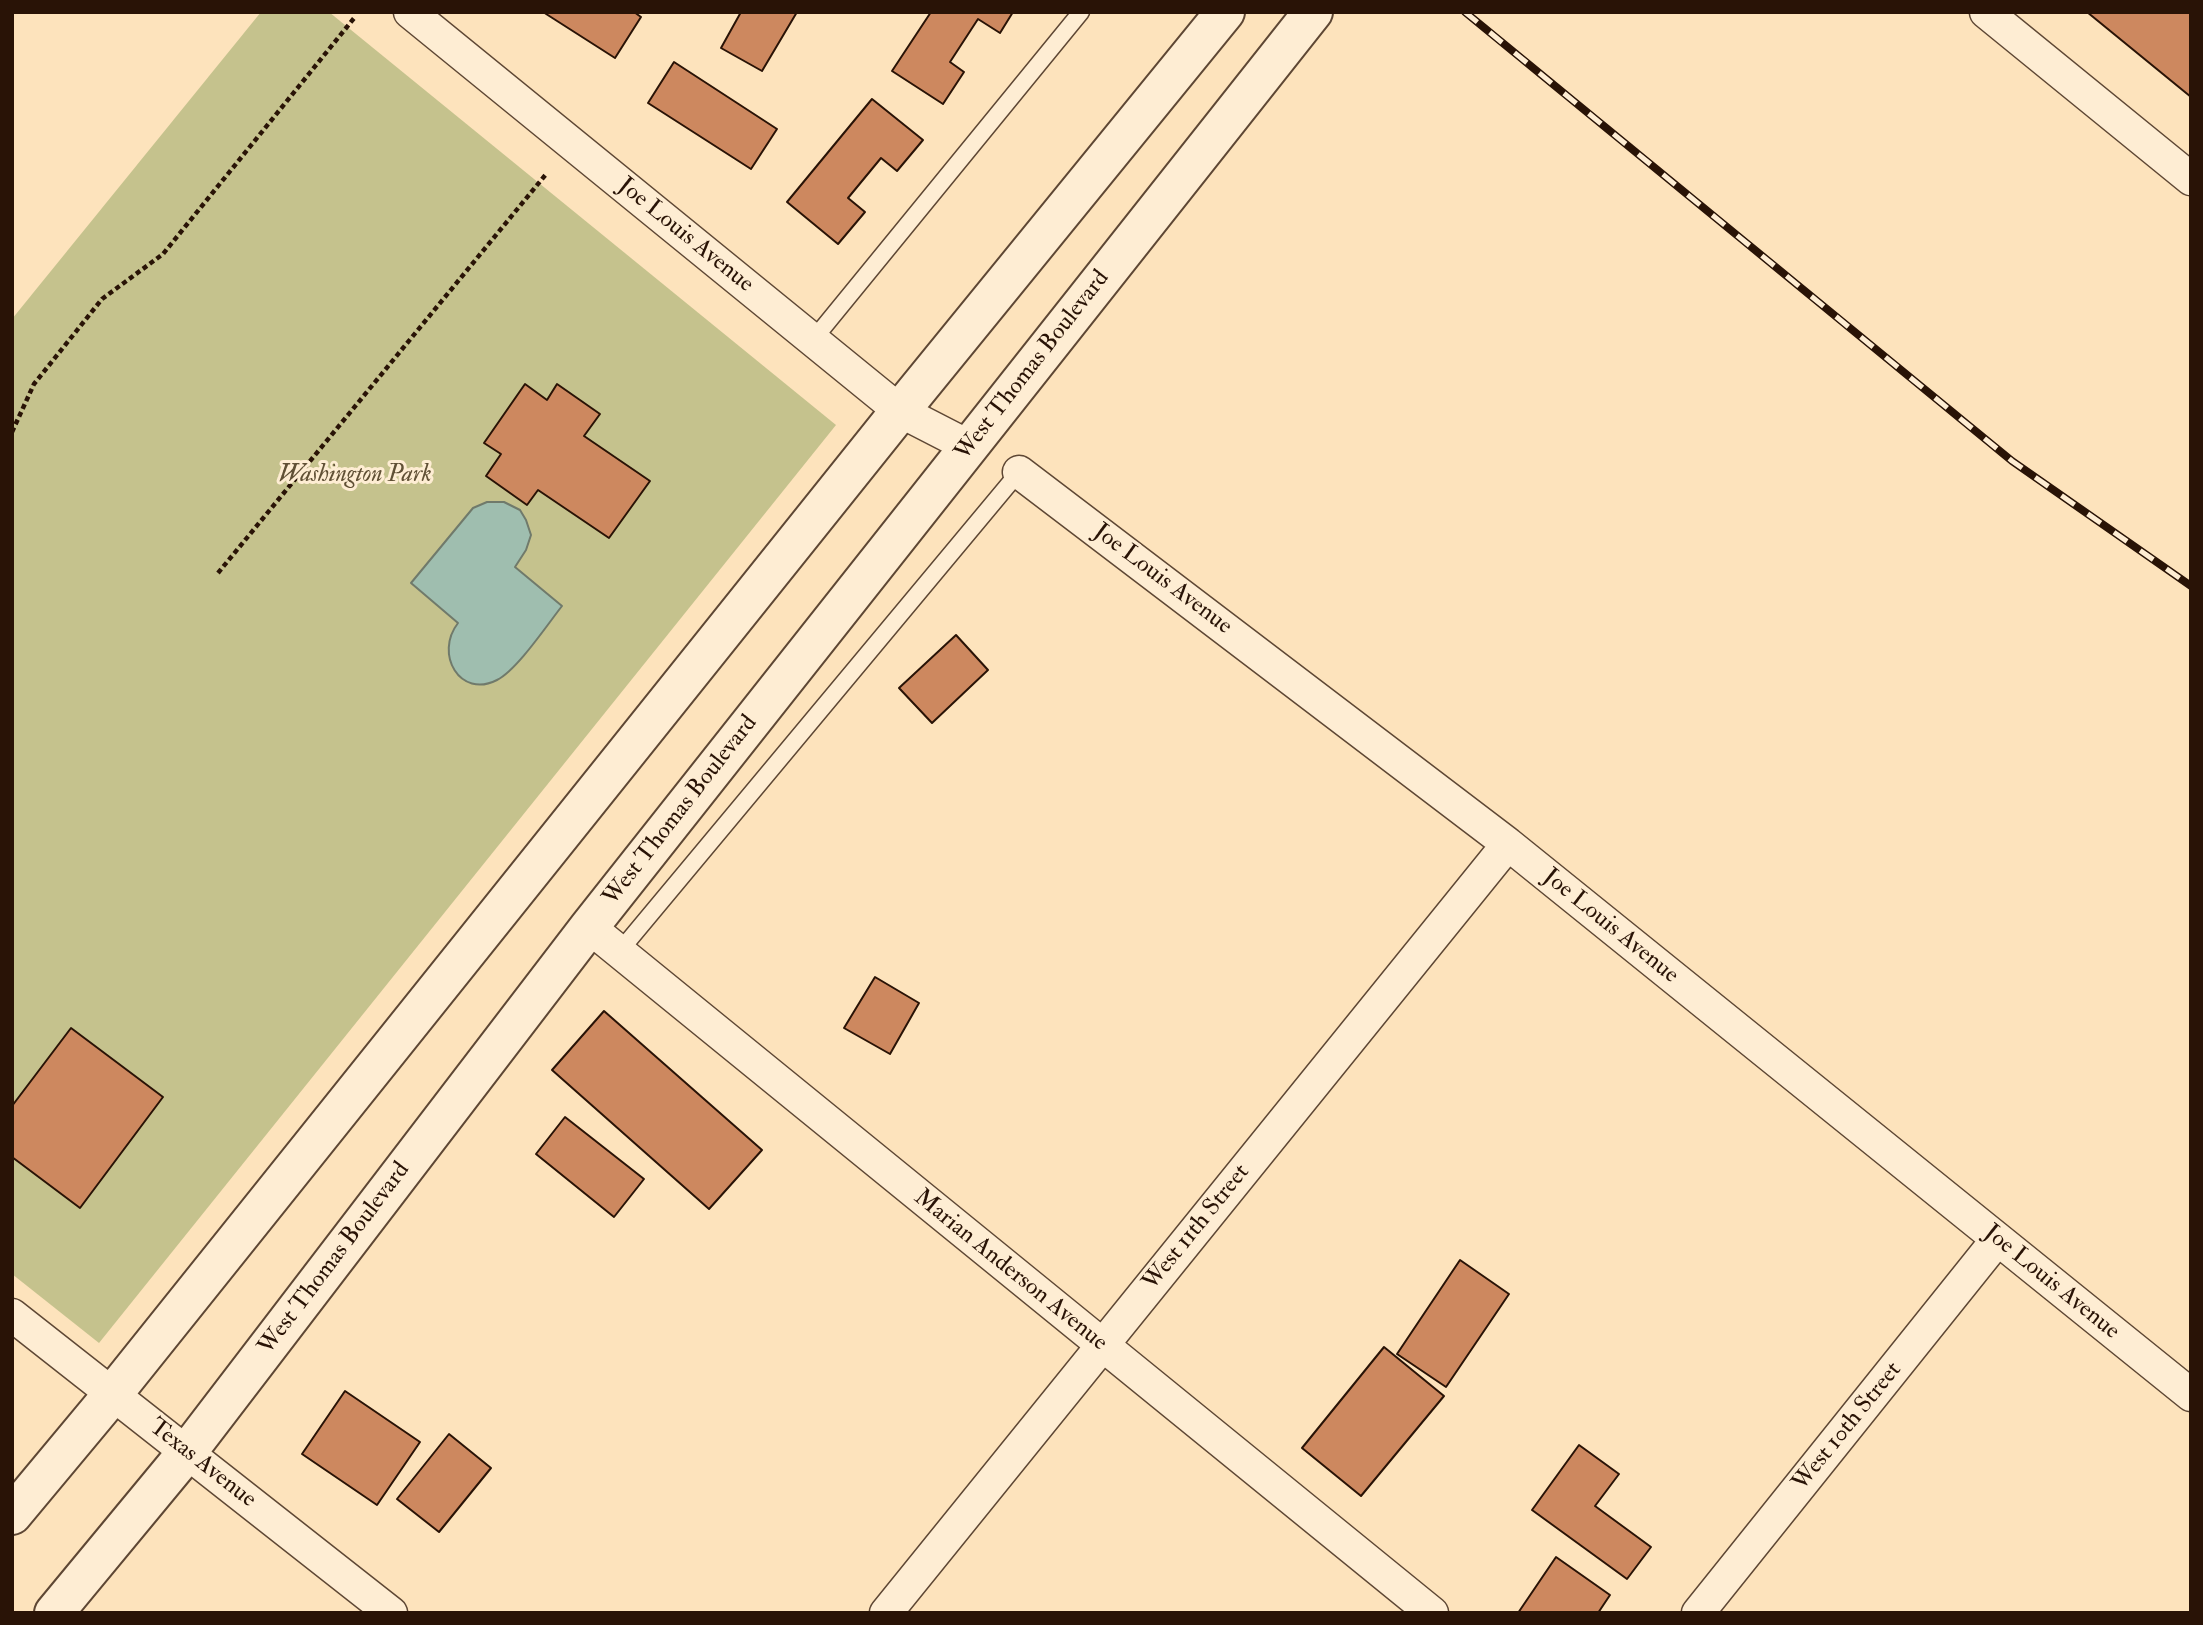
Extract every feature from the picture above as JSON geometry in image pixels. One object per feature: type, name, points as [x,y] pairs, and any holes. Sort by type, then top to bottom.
[{"type":"street","name":"Joe Louis Avenue","points":[[410,12],[900,411],[970,447]]},
{"type":"street","points":[[12,1515],[112,1395],[900,411],[1225,12]]},
{"type":"street","name":"West Thomas Boulevard","points":[[54,1613],[188,1451],[589,927],[1313,12]]},
{"type":"street","points":[[1986,12],[2191,179]]},
{"type":"street","name":"Joe Louis Avenue","points":[[1019,472],[1508,844],[2191,1395]]},
{"type":"street","name":"West 11th Street","points":[[886,1613],[1508,844]]},
{"type":"street","name":"Marian Anderson Avenue","points":[[589,927],[1432,1613]]},
{"type":"street","name":"West 10th Street","points":[[1699,1613],[1997,1240]]},
{"type":"street","name":"Texas Avenue","points":[[12,1315],[391,1613]]},
{"type":"lane","points":[[813,340],[1081,12]]},
{"type":"lane","points":[[620,952],[1019,472]]},
{"type":"path","points":[[12,432],[34,384],[102,299],[163,254],[355,17]]},
{"type":"path","points":[[218,573],[547,173]]},
{"type":"green space","name":"Washington Park","points":[[261,12],[329,12],[836,425],[99,1343],[12,1274],[12,319]]},
{"type":"shaded area","points":[[487,502],[504,502],[520,510],[531,535],[526,550],[515,567],[562,606],[505,675],[484,684],[472,683],[462,678],[455,670],[450,660],[449,648],[451,635],[458,623],[411,583],[473,508]]},
{"type":"building","points":[[543,12],[634,12],[641,17],[615,58]]},
{"type":"building","points":[[741,12],[797,12],[762,71],[721,48]]},
{"type":"building","points":[[931,12],[1013,12],[1000,33],[978,19],[950,62],[964,72],[943,104],[892,71]]},
{"type":"building","points":[[2087,12],[2191,12],[2191,97]]},
{"type":"building","points":[[674,62],[777,129],[751,169],[648,103]]},
{"type":"building","points":[[872,99],[923,140],[897,171],[881,158],[848,198],[865,212],[838,244],[787,202]]},
{"type":"building","points":[[525,384],[547,400],[557,384],[600,414],[584,436],[650,481],[609,538],[538,490],[527,505],[486,476],[501,454],[484,443]]},
{"type":"building","points":[[956,635],[988,670],[932,723],[899,688]]},
{"type":"building","points":[[875,977],[919,1003],[890,1054],[844,1028]]},
{"type":"building","points":[[604,1011],[762,1150],[709,1209],[552,1070]]},
{"type":"building","points":[[71,1028],[163,1097],[80,1208],[12,1157],[12,1106]]},
{"type":"building","points":[[565,1117],[644,1179],[614,1217],[536,1154]]},
{"type":"building","points":[[1460,1260],[1509,1294],[1446,1387],[1397,1354]]},
{"type":"building","points":[[1384,1347],[1444,1396],[1361,1496],[1302,1448]]},
{"type":"building","points":[[345,1391],[420,1442],[377,1505],[302,1454]]},
{"type":"building","points":[[449,1434],[491,1468],[439,1532],[397,1499]]},
{"type":"building","points":[[1579,1445],[1619,1474],[1595,1506],[1651,1547],[1627,1579],[1532,1510]]},
{"type":"building","points":[[1556,1557],[1610,1595],[1598,1613],[1518,1613]]},
{"type":"railway","points":[[1465,12],[2012,461],[2191,586]]}]
